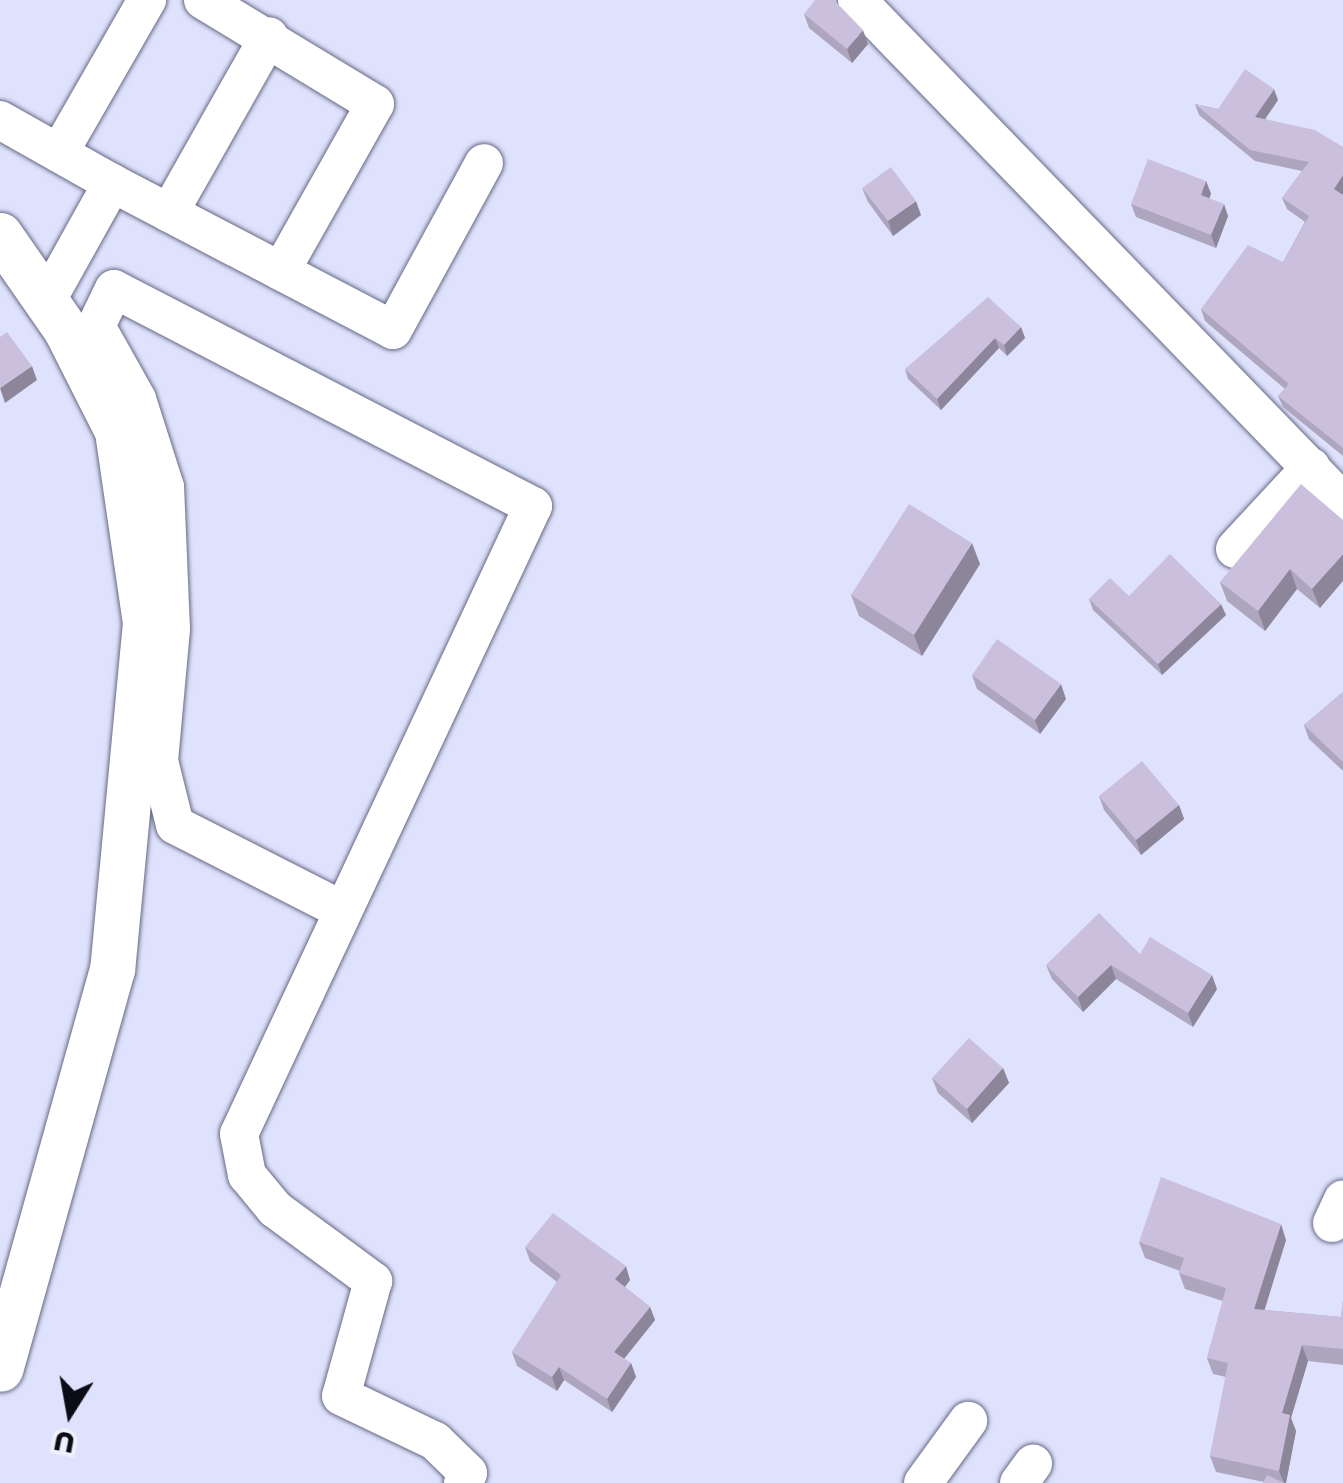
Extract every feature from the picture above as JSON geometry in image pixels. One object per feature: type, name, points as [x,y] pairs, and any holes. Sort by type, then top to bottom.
[{"type":"street","points":[[59,153],[147,0]]},
{"type":"street","points":[[203,0],[269,36],[374,104],[280,271]]},
{"type":"street","points":[[857,0],[1343,502]]},
{"type":"street","points":[[169,213],[269,36]]},
{"type":"street","points":[[0,120],[112,184],[393,330],[484,162]]},
{"type":"street","points":[[46,300],[112,184]]},
{"type":"street","points":[[0,235],[46,300],[85,336],[137,399],[165,487],[171,629],[159,761],[174,825],[340,909]]},
{"type":"street","points":[[85,336],[114,290],[534,506],[340,909],[239,1134],[247,1175],[275,1209],[373,1280],[341,1396],[436,1441],[468,1473],[463,1483]]},
{"type":"street","points":[[0,1369],[112,968],[146,622],[117,432],[85,336]]},
{"type":"street","points":[[1235,549],[1311,467]]},
{"type":"street","points":[[923,1483],[968,1421]]},
{"type":"building","points":[[815,0],[834,0],[863,30],[847,49],[804,14]]},
{"type":"building","points":[[1245,69],[1274,89],[1255,117],[1315,130],[1343,147],[1343,175],[1334,189],[1343,195],[1343,448],[1278,396],[1289,384],[1201,309],[1248,245],[1283,262],[1309,216],[1282,198],[1309,162],[1250,150],[1195,104],[1218,109]]},
{"type":"building","points":[[1148,159],[1206,181],[1201,195],[1224,204],[1211,235],[1131,204]]},
{"type":"building","points":[[891,167],[916,201],[888,221],[862,188]]},
{"type":"building","points":[[988,297],[1021,327],[1004,345],[995,338],[937,399],[905,369]]},
{"type":"building","points":[[7,332],[32,366],[0,388],[0,337]]},
{"type":"building","points":[[1301,484],[1343,520],[1343,554],[1312,589],[1290,569],[1258,611],[1220,582]]},
{"type":"building","points":[[909,504],[972,543],[914,635],[851,595]]},
{"type":"building","points":[[1170,554],[1221,604],[1158,664],[1089,599],[1110,578],[1129,596]]},
{"type":"building","points":[[997,639],[1061,684],[1035,720],[972,675]]},
{"type":"building","points":[[1343,692],[1343,762],[1304,725]]},
{"type":"building","points":[[1142,761],[1179,805],[1136,840],[1099,796]]},
{"type":"building","points":[[1099,913],[1140,954],[1150,937],[1212,975],[1188,1013],[1111,965],[1078,997],[1046,965]]},
{"type":"building","points":[[969,1038],[1003,1068],[967,1109],[932,1078]]},
{"type":"building","points":[[1161,1177],[1281,1224],[1254,1309],[1341,1317],[1343,1301],[1343,1349],[1302,1345],[1282,1413],[1290,1415],[1279,1471],[1210,1456],[1228,1363],[1207,1358],[1226,1288],[1179,1273],[1184,1258],[1139,1242]]},
{"type":"building","points":[[553,1213],[626,1266],[615,1279],[650,1307],[614,1352],[631,1363],[607,1399],[559,1367],[552,1377],[512,1352],[561,1275],[525,1247]]},
{"type":"building","points":[[1267,1475],[1284,1483],[1263,1483]]}]
